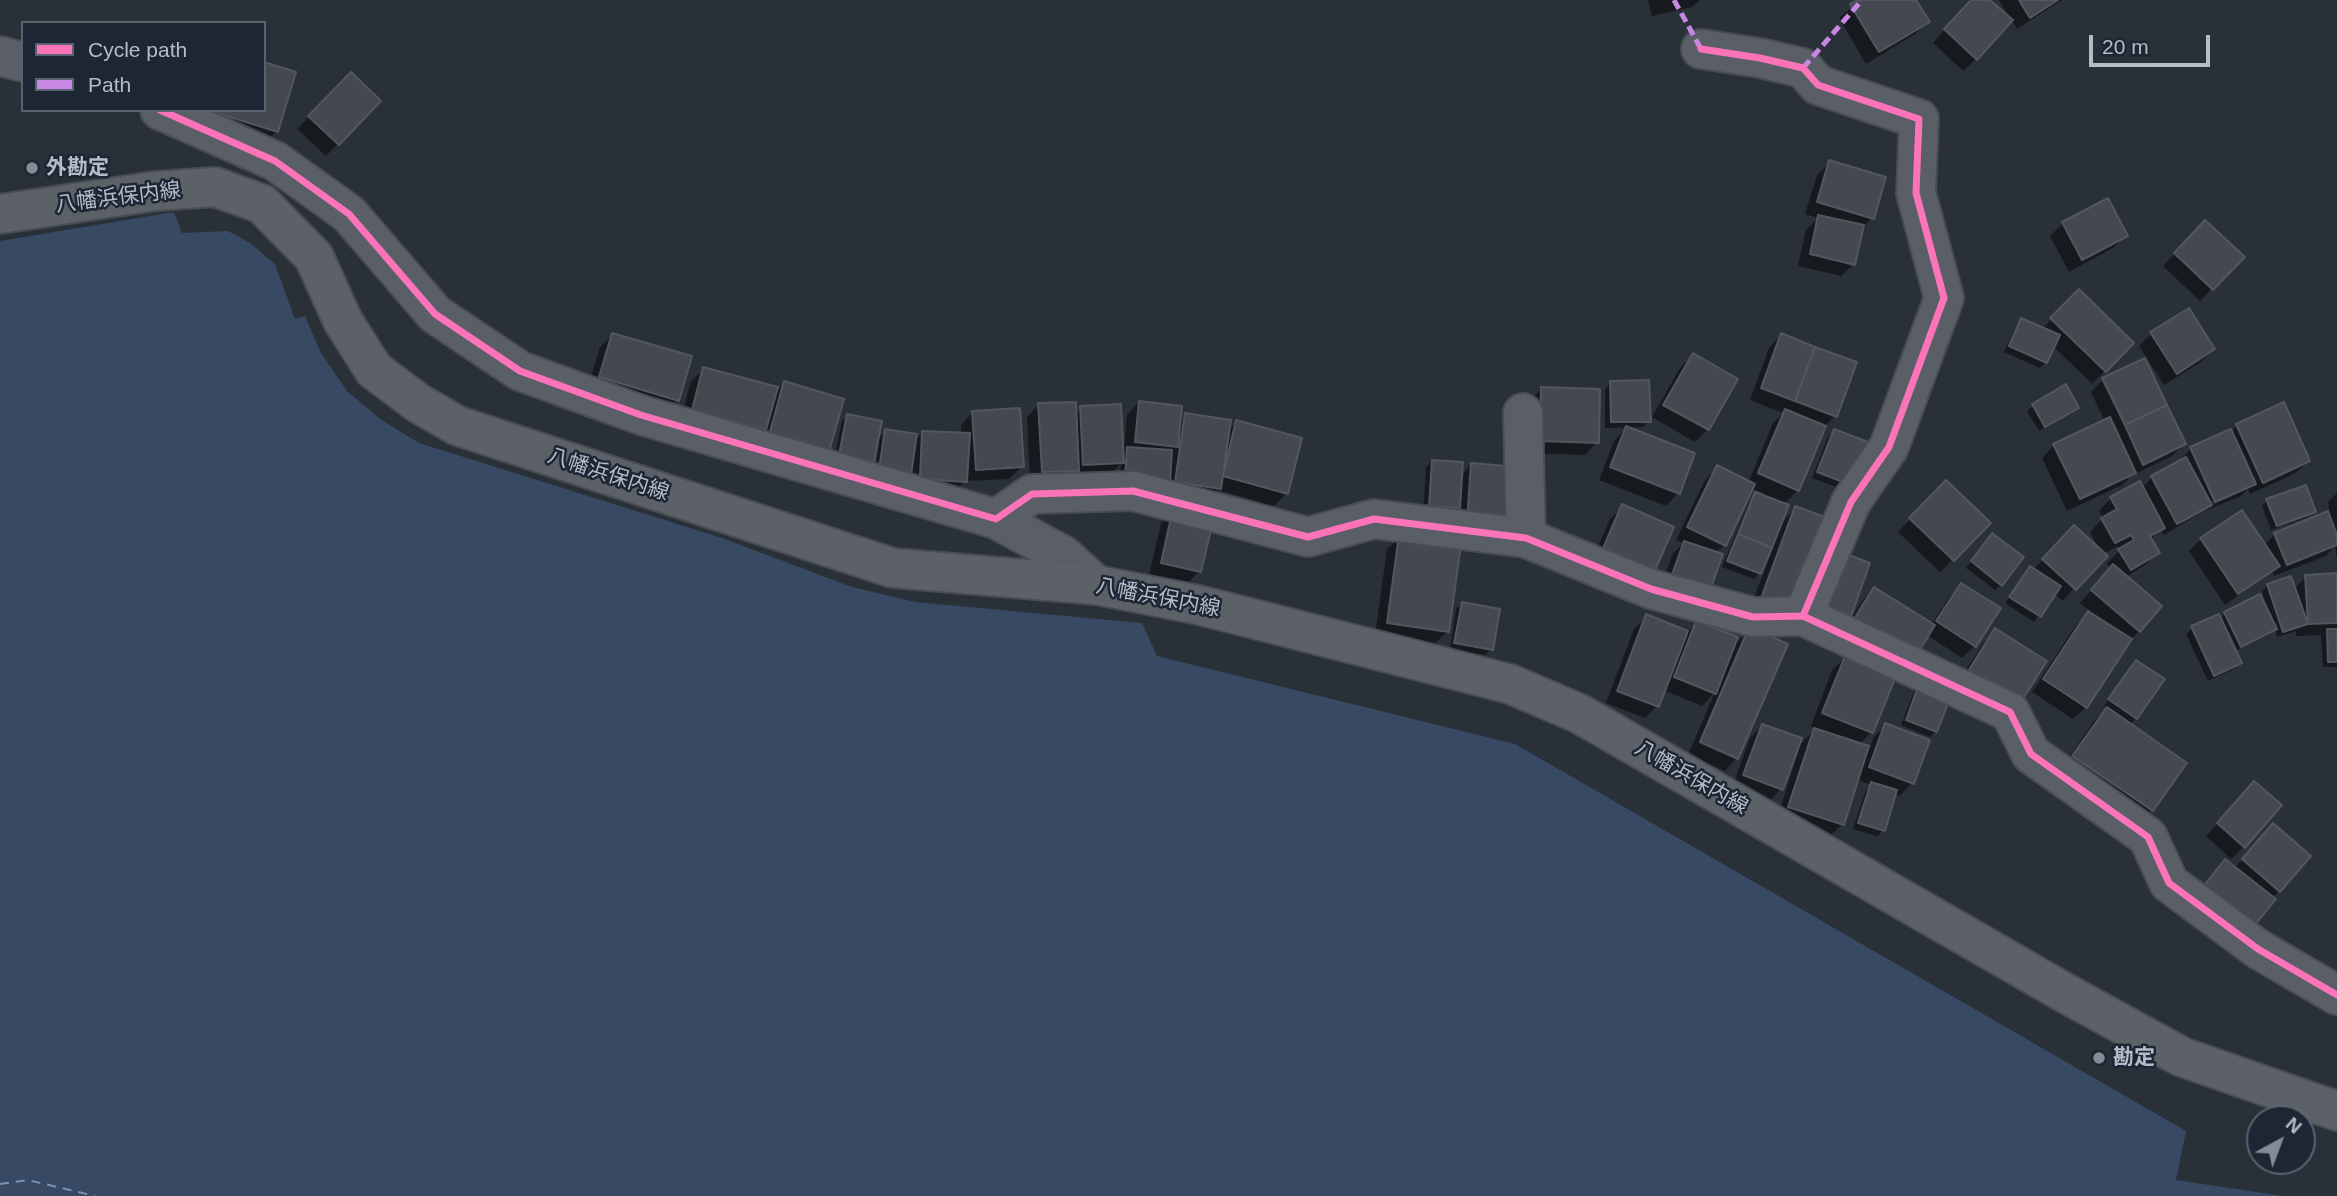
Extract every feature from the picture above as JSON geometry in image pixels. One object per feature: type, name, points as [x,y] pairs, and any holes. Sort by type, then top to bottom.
[{"type":"main road","name":"八幡浜保内線","points":[[0,214],[156,191],[215,187],[262,204],[314,257],[343,321],[374,370],[418,403],[458,426],[893,568],[1097,585],[1199,605],[1510,684],[1580,714],[2065,993],[2182,1057],[2337,1111]]},
{"type":"street","points":[[1701,49],[1803,68],[1818,85],[1919,119],[1916,193],[1944,298],[1889,447],[1851,502],[1803,616]]},
{"type":"street","points":[[0,56],[21,61]]},
{"type":"street","points":[[165,112],[275,161],[349,214],[435,314],[520,371],[641,415],[996,519],[1064,556],[1097,585]]},
{"type":"street","points":[[262,204],[275,161]]},
{"type":"street","points":[[1523,413],[1526,538]]},
{"type":"street","points":[[996,519],[1032,495],[1133,491],[1308,537],[1374,519],[1526,538],[1651,589],[1753,618],[1803,616],[2010,712],[2031,754],[2148,837],[2169,883],[2258,949],[2337,995]]},
{"type":"water","points":[[174,212],[182,233],[228,231],[250,243],[275,264],[295,319],[305,316],[321,353],[347,391],[380,419],[419,443],[722,538],[852,587],[915,602],[1142,623],[1157,656],[1515,744],[2186,1131],[2176,1180],[2283,1196],[0,1196],[0,241]]},
{"type":"building","points":[[1858,0],[1916,0],[1930,22],[1879,52],[1850,4]]},
{"type":"building","points":[[1971,0],[1990,0],[2013,20],[1977,60],[1944,29]]},
{"type":"building","points":[[2019,0],[2058,0],[2030,18]]},
{"type":"building","points":[[266,63],[296,72],[278,132],[217,113],[266,112]]},
{"type":"building","points":[[351,72],[381,101],[339,145],[308,116]]},
{"type":"building","points":[[1829,160],[1886,177],[1874,219],[1817,202]]},
{"type":"building","points":[[2108,198],[2128,236],[2082,260],[2062,222]]},
{"type":"building","points":[[1818,215],[1864,225],[1855,265],[1810,254]]},
{"type":"building","points":[[2205,220],[2245,257],[2213,290],[2174,253]]},
{"type":"building","points":[[2079,289],[2134,343],[2106,372],[2050,318]]},
{"type":"building","points":[[2189,308],[2215,349],[2177,374],[2150,332]]},
{"type":"building","points":[[2021,318],[2060,335],[2047,363],[2009,346]]},
{"type":"building","points":[[612,333],[692,356],[679,401],[599,377]]},
{"type":"building","points":[[1781,333],[1815,347],[1795,401],[1761,388]]},
{"type":"building","points":[[1815,347],[1857,362],[1837,417],[1795,401]]},
{"type":"building","points":[[1693,353],[1738,379],[1709,430],[1663,405]]},
{"type":"building","points":[[2145,358],[2167,405],[2125,425],[2102,378]]},
{"type":"building","points":[[703,367],[778,387],[766,430],[692,410]]},
{"type":"building","points":[[1649,380],[1651,422],[1611,422],[1610,381]]},
{"type":"building","points":[[784,381],[844,399],[829,452],[769,435]]},
{"type":"building","points":[[2066,384],[2079,408],[2045,427],[2032,404]]},
{"type":"building","points":[[1541,387],[1600,389],[1599,443],[1540,441]]},
{"type":"building","points":[[1139,401],[1182,406],[1178,447],[1135,442]]},
{"type":"building","points":[[1076,402],[1079,471],[1042,472],[1038,403]]},
{"type":"building","points":[[2284,402],[2310,461],[2263,483],[2236,424]]},
{"type":"building","points":[[1121,404],[1124,463],[1083,465],[1080,406]]},
{"type":"building","points":[[2167,405],[2186,444],[2143,465],[2125,425]]},
{"type":"building","points":[[1020,408],[1024,467],[976,470],[972,411]]},
{"type":"building","points":[[1785,409],[1826,426],[1799,491],[1758,473]]},
{"type":"building","points":[[1185,413],[1231,420],[1221,489],[1175,482]]},
{"type":"building","points":[[847,414],[882,421],[874,462],[839,455]]},
{"type":"building","points":[[2110,417],[2136,473],[2080,499],[2053,444]]},
{"type":"building","points":[[1236,420],[1302,438],[1288,494],[1223,476]]},
{"type":"building","points":[[1626,426],[1695,453],[1680,494],[1610,467]]},
{"type":"building","points":[[885,429],[917,434],[911,475],[879,470]]},
{"type":"building","points":[[1834,429],[1868,442],[1851,485],[1817,472]]},
{"type":"building","points":[[2231,429],[2256,484],[2215,502],[2190,447]]},
{"type":"building","points":[[922,431],[970,433],[967,482],[920,479]]},
{"type":"building","points":[[1127,447],[1172,450],[1170,483],[1125,480]]},
{"type":"building","points":[[2186,457],[2212,505],[2177,524],[2151,476]]},
{"type":"building","points":[[1432,460],[1463,462],[1460,508],[1429,506]]},
{"type":"building","points":[[1471,463],[1517,467],[1513,524],[1467,521]]},
{"type":"building","points":[[1717,465],[1755,484],[1726,546],[1687,527]]},
{"type":"building","points":[[1946,480],[1991,523],[1954,561],[1909,518]]},
{"type":"building","points":[[2140,481],[2165,528],[2150,536],[2160,553],[2131,570],[2118,549],[2134,540],[2131,535],[2115,543],[2101,518],[2117,509],[2110,497]]},
{"type":"building","points":[[2306,485],[2316,512],[2277,526],[2266,499]]},
{"type":"building","points":[[1755,492],[1789,505],[1772,548],[1738,534]]},
{"type":"building","points":[[1622,504],[1674,527],[1652,577],[1601,553]]},
{"type":"building","points":[[1795,506],[1833,520],[1798,615],[1760,601]]},
{"type":"building","points":[[1173,508],[1214,517],[1201,572],[1161,563]]},
{"type":"building","points":[[2242,510],[2280,566],[2238,594],[2200,538]]},
{"type":"building","points":[[2328,511],[2337,535],[2337,545],[2287,565],[2274,533]]},
{"type":"building","points":[[2074,525],[2108,556],[2076,590],[2042,559]]},
{"type":"building","points":[[1992,533],[2024,557],[2002,586],[1971,561]]},
{"type":"building","points":[[1738,534],[1772,548],[1761,574],[1727,561]]},
{"type":"building","points":[[1399,535],[1461,544],[1449,632],[1387,623]]},
{"type":"building","points":[[1684,541],[1723,554],[1707,599],[1668,586]]},
{"type":"building","points":[[1836,550],[1870,563],[1848,625],[1812,612]]},
{"type":"building","points":[[2113,564],[2162,606],[2140,632],[2091,590]]},
{"type":"building","points":[[2030,566],[2061,586],[2041,617],[2009,597]]},
{"type":"building","points":[[2337,573],[2337,623],[2308,624],[2305,575]]},
{"type":"building","points":[[2291,576],[2308,624],[2283,632],[2267,584]]},
{"type":"building","points":[[1961,583],[2001,608],[1976,647],[1936,621]]},
{"type":"building","points":[[1874,587],[1935,625],[1913,661],[1852,623]]},
{"type":"building","points":[[2260,594],[2277,629],[2241,647],[2224,612]]},
{"type":"building","points":[[1462,602],[1500,609],[1493,650],[1454,643]]},
{"type":"building","points":[[2088,611],[2132,639],[2087,708],[2043,679]]},
{"type":"building","points":[[1646,614],[1688,631],[1659,707],[1617,691]]},
{"type":"building","points":[[2219,614],[2242,663],[2214,676],[2191,626]]},
{"type":"building","points":[[1696,621],[1738,637],[1716,694],[1674,677]]},
{"type":"building","points":[[1749,627],[1788,644],[1738,759],[1700,742]]},
{"type":"building","points":[[1995,628],[2047,661],[2019,705],[1967,673]]},
{"type":"building","points":[[2327,629],[2337,629],[2337,662],[2328,662]]},
{"type":"building","points":[[1845,656],[1896,676],[1873,733],[1822,713]]},
{"type":"building","points":[[2136,660],[2165,679],[2137,719],[2108,699]]},
{"type":"building","points":[[1920,681],[1952,693],[1937,732],[1906,720]]},
{"type":"building","points":[[2107,707],[2187,763],[2153,811],[2072,756]]},
{"type":"building","points":[[1885,723],[1930,740],[1914,784],[1869,767]]},
{"type":"building","points":[[1762,724],[1802,738],[1783,790],[1743,775]]},
{"type":"building","points":[[1814,728],[1869,746],[1844,825],[1788,807]]},
{"type":"building","points":[[2254,781],[2282,805],[2245,848],[2217,823]]},
{"type":"building","points":[[1871,782],[1897,790],[1885,831],[1858,823]]},
{"type":"building","points":[[2273,823],[2311,856],[2280,892],[2242,859]]},
{"type":"building","points":[[2225,859],[2276,899],[2249,932],[2199,892]]},
{"type":"ferry route","points":[[0,1184],[28,1180],[95,1196]]},
{"type":"marked path","points":[[1674,0],[1701,49]]},
{"type":"marked path","points":[[1803,68],[1862,0]]},
{"type":"cycle path","points":[[1701,49],[1803,68],[1818,85],[1919,119],[1916,193],[1944,298],[1889,447],[1851,502],[1803,616]]},
{"type":"cycle path","points":[[165,112],[275,161],[349,214],[435,314],[520,371],[641,415],[996,519],[1032,494],[1133,491],[1308,537],[1374,519],[1526,538],[1651,589],[1753,617],[1803,616],[2010,712],[2031,754],[2148,837],[2169,883],[2258,949],[2337,995]]},
{"type":"place","name":"外勘定","points":[[32,168]]},
{"type":"place","name":"勘定","points":[[2099,1058]]}]
